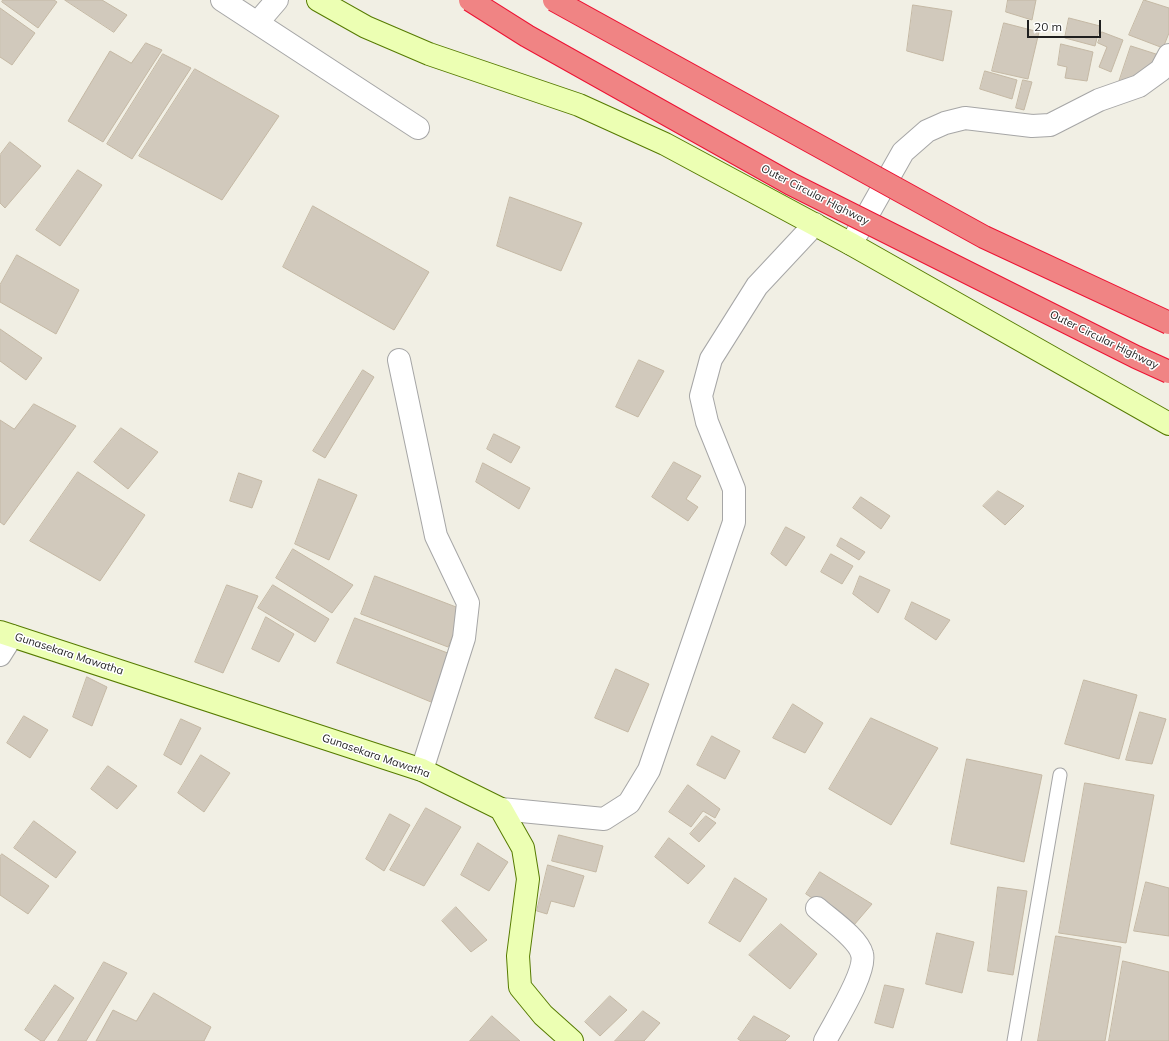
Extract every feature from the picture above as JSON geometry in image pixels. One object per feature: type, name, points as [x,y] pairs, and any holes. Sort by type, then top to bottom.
[{"type":"highway","name":"Outer Circular Highway","points":[[470,0],[527,36],[792,184],[1136,357],[1169,372]]},
{"type":"highway","points":[[554,0],[984,237],[1169,323]]},
{"type":"street","points":[[222,0],[258,22],[418,128]]},
{"type":"street","points":[[258,22],[277,0]]},
{"type":"street","points":[[318,0],[366,27],[429,54],[579,105],[665,144],[851,244],[1169,424]]},
{"type":"street","points":[[851,244],[903,152],[927,131],[945,123],[965,118],[1032,126],[1050,125],[1099,100],[1139,86],[1161,70],[1169,55]]},
{"type":"street","points":[[501,810],[604,819],[629,803],[649,770],[734,522],[734,489],[707,422],[701,396],[711,360],[757,286],[814,224]]},
{"type":"street","points":[[399,360],[436,536],[468,603],[464,638],[422,770]]},
{"type":"street","points":[[0,655],[6,634]]},
{"type":"street","name":"Gunasekara Mawatha","points":[[6,634],[422,770],[501,810]]},
{"type":"street","points":[[501,810],[523,848],[528,879],[518,956],[520,987],[543,1015],[572,1041]]},
{"type":"street","points":[[817,908],[854,941],[862,954],[861,971],[825,1041]]},
{"type":"lane","points":[[1014,1041],[1060,775]]},
{"type":"building","points":[[3,0],[54,0],[57,2],[38,28],[2,2]]},
{"type":"building","points":[[65,0],[102,0],[127,15],[114,32]]},
{"type":"building","points":[[1008,0],[1036,0],[1032,20],[1006,12]]},
{"type":"building","points":[[1144,0],[1169,8],[1169,33],[1163,48],[1129,35]]},
{"type":"building","points":[[913,5],[952,11],[943,61],[907,51]]},
{"type":"building","points":[[0,8],[35,33],[12,65],[0,57]]},
{"type":"building","points":[[1069,18],[1100,26],[1095,46],[1065,38]]},
{"type":"building","points":[[1004,23],[1039,32],[1028,79],[992,71]]},
{"type":"building","points":[[1102,32],[1123,40],[1111,72],[1099,67],[1107,47],[1098,43]]},
{"type":"building","points":[[146,43],[162,50],[103,142],[68,121],[110,51],[131,63]]},
{"type":"building","points":[[1061,44],[1093,52],[1087,81],[1065,78],[1067,67],[1058,65]]},
{"type":"building","points":[[1131,46],[1159,55],[1145,96],[1118,85]]},
{"type":"building","points":[[163,54],[191,68],[132,159],[107,144]]},
{"type":"building","points":[[195,69],[279,116],[222,200],[139,156]]},
{"type":"building","points":[[985,71],[1017,80],[1012,99],[980,89]]},
{"type":"building","points":[[1023,80],[1032,82],[1024,110],[1016,108]]},
{"type":"building","points":[[10,142],[41,166],[5,208],[0,203],[0,155]]},
{"type":"building","points":[[78,170],[102,185],[60,246],[36,230]]},
{"type":"building","points":[[510,197],[582,223],[561,271],[497,246]]},
{"type":"building","points":[[313,206],[429,272],[394,330],[283,267]]},
{"type":"building","points":[[17,255],[79,290],[56,334],[0,302],[0,285]]},
{"type":"building","points":[[0,329],[42,358],[26,380],[0,361]]},
{"type":"building","points":[[639,360],[664,371],[638,417],[616,407]]},
{"type":"building","points":[[363,370],[374,377],[325,458],[313,451]]},
{"type":"building","points":[[34,404],[76,426],[4,525],[0,522],[0,420],[14,429]]},
{"type":"building","points":[[121,428],[158,452],[128,489],[94,462]]},
{"type":"building","points":[[494,434],[520,447],[511,463],[487,449]]},
{"type":"building","points":[[674,462],[701,476],[686,499],[698,507],[688,521],[652,497]]},
{"type":"building","points":[[483,463],[530,488],[519,509],[476,482]]},
{"type":"building","points":[[78,472],[145,515],[100,581],[30,541]]},
{"type":"building","points":[[239,473],[262,481],[252,508],[230,501]]},
{"type":"building","points":[[319,479],[357,495],[329,560],[295,544]]},
{"type":"building","points":[[998,491],[1024,506],[1005,525],[983,506]]},
{"type":"building","points":[[861,497],[890,516],[881,529],[853,508]]},
{"type":"building","points":[[786,527],[805,537],[786,566],[771,554]]},
{"type":"building","points":[[841,538],[865,552],[859,560],[837,546]]},
{"type":"building","points":[[293,549],[353,585],[332,613],[276,578]]},
{"type":"building","points":[[831,554],[853,566],[842,584],[821,572]]},
{"type":"building","points":[[375,576],[464,610],[448,647],[361,614]]},
{"type":"building","points":[[860,576],[890,590],[878,613],[853,594]]},
{"type":"building","points":[[227,585],[258,596],[223,673],[195,662]]},
{"type":"building","points":[[273,585],[329,619],[315,642],[258,608]]},
{"type":"building","points":[[912,602],[950,620],[936,640],[905,619]]},
{"type":"building","points":[[266,617],[294,634],[279,662],[252,649]]},
{"type":"building","points":[[355,618],[453,655],[431,702],[337,663]]},
{"type":"building","points":[[616,669],[649,684],[628,732],[595,718]]},
{"type":"building","points":[[87,677],[107,687],[92,726],[73,717]]},
{"type":"building","points":[[1084,680],[1137,695],[1119,759],[1065,744]]},
{"type":"building","points":[[793,704],[823,723],[805,753],[773,738]]},
{"type":"building","points":[[1140,712],[1166,719],[1152,764],[1126,760]]},
{"type":"building","points":[[24,716],[48,730],[30,758],[7,743]]},
{"type":"building","points":[[871,718],[938,748],[891,825],[829,789]]},
{"type":"building","points":[[181,719],[201,728],[181,765],[164,755]]},
{"type":"building","points":[[712,736],[740,751],[725,779],[697,765]]},
{"type":"building","points":[[201,755],[230,773],[204,812],[178,793]]},
{"type":"building","points":[[967,759],[1042,775],[1024,862],[951,844]]},
{"type":"building","points":[[108,766],[137,786],[117,809],[91,789]]},
{"type":"building","points":[[1085,783],[1154,795],[1126,943],[1059,933]]},
{"type":"building","points":[[688,785],[720,809],[715,818],[703,811],[691,827],[669,812]]},
{"type":"building","points":[[426,808],[461,827],[424,886],[390,870]]},
{"type":"building","points":[[390,814],[410,825],[384,871],[366,859]]},
{"type":"building","points":[[706,816],[716,823],[699,842],[690,834]]},
{"type":"building","points":[[34,821],[76,852],[56,878],[14,848]]},
{"type":"building","points":[[559,835],[603,846],[596,872],[552,861]]},
{"type":"building","points":[[669,838],[705,866],[688,884],[655,857]]},
{"type":"building","points":[[478,843],[508,862],[489,891],[461,875]]},
{"type":"building","points":[[2,854],[49,886],[28,914],[0,895],[0,857]]},
{"type":"building","points":[[548,865],[584,876],[574,907],[551,901],[547,914],[537,911]]},
{"type":"building","points":[[820,872],[872,904],[854,925],[806,894]]},
{"type":"building","points":[[735,878],[767,899],[740,942],[709,923]]},
{"type":"building","points":[[1146,882],[1169,888],[1169,936],[1134,931]]},
{"type":"building","points":[[998,887],[1027,891],[1013,975],[988,971]]},
{"type":"building","points":[[456,907],[487,940],[471,952],[442,921]]},
{"type":"building","points":[[781,924],[817,954],[790,989],[749,955]]},
{"type":"building","points":[[937,933],[974,942],[962,993],[926,984]]},
{"type":"building","points":[[1056,936],[1121,947],[1105,1041],[1038,1041]]},
{"type":"building","points":[[1123,961],[1169,972],[1169,1041],[1109,1041]]},
{"type":"building","points":[[104,962],[127,973],[86,1041],[58,1041]]},
{"type":"building","points":[[55,985],[74,998],[44,1041],[41,1041],[25,1030]]},
{"type":"building","points":[[885,985],[904,989],[893,1028],[875,1023]]},
{"type":"building","points":[[154,993],[211,1027],[204,1041],[96,1041],[113,1010],[136,1021]]},
{"type":"building","points":[[610,996],[627,1010],[600,1036],[585,1022]]},
{"type":"building","points":[[643,1011],[660,1023],[644,1041],[615,1041]]},
{"type":"building","points":[[492,1016],[520,1041],[470,1041]]},
{"type":"building","points":[[754,1016],[790,1036],[785,1041],[741,1041],[738,1039]]}]
